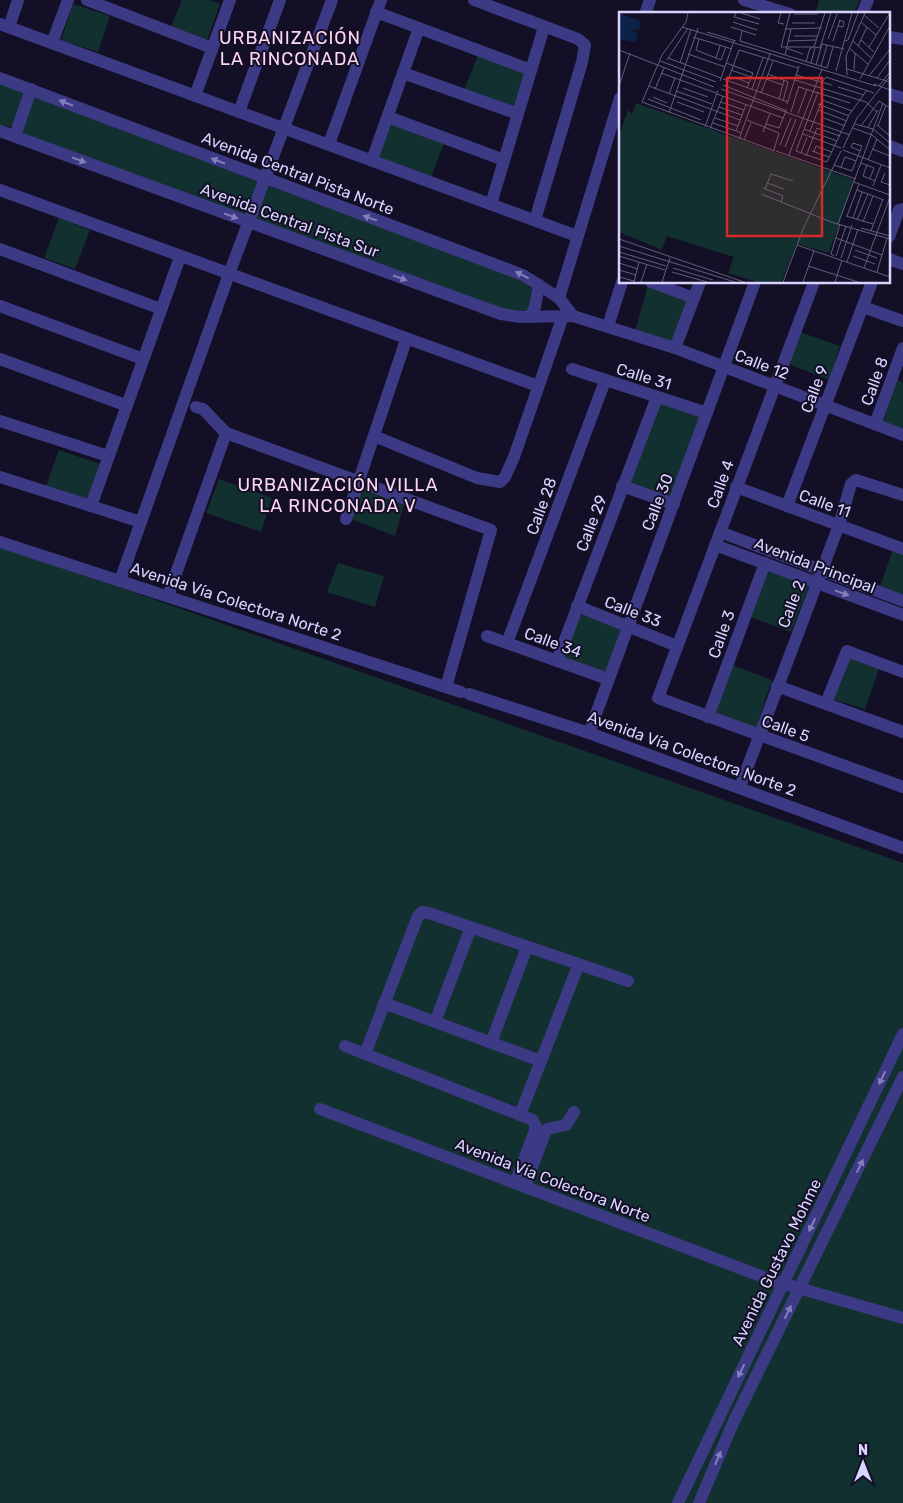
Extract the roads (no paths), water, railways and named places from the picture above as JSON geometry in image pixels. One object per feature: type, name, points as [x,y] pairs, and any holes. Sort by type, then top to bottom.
[{"type":"street","points":[[18,0],[4,25],[577,236]]},
{"type":"street","points":[[52,42],[68,0]]},
{"type":"street","points":[[87,0],[212,48]]},
{"type":"street","points":[[195,96],[230,0]]},
{"type":"street","points":[[239,112],[280,0]]},
{"type":"street","points":[[120,581],[229,274],[332,0]]},
{"type":"street","points":[[329,144],[381,0]]},
{"type":"street","points":[[474,0],[578,39],[585,45],[535,220]]},
{"type":"street","points":[[646,12],[650,0]]},
{"type":"street","points":[[744,0],[783,12]]},
{"type":"street","points":[[863,12],[868,0]]},
{"type":"street","points":[[376,12],[532,70]]},
{"type":"street","points":[[492,204],[544,27]]},
{"type":"street","points":[[372,160],[419,28]]},
{"type":"street","points":[[890,37],[903,39]]},
{"type":"street","points":[[403,73],[518,114]]},
{"type":"street","name":"Avenida Central Pista Norte","points":[[0,78],[523,275],[559,298],[568,316]]},
{"type":"street","points":[[15,136],[31,89]]},
{"type":"street","points":[[890,94],[903,98]]},
{"type":"street","points":[[559,298],[619,101]]},
{"type":"street","points":[[388,117],[504,160]]},
{"type":"street","name":"Avenida Central Pista Sur","points":[[0,131],[501,314],[530,317],[568,316],[608,326]]},
{"type":"street","points":[[890,146],[903,151]]},
{"type":"street","points":[[0,190],[406,340],[538,386]]},
{"type":"street","points":[[890,234],[899,210],[903,209]]},
{"type":"street","points":[[0,249],[161,309]]},
{"type":"street","points":[[91,506],[180,257]]},
{"type":"street","points":[[890,259],[903,264]]},
{"type":"street","points":[[608,326],[621,284]]},
{"type":"street","points":[[656,284],[694,298]]},
{"type":"street","points":[[675,348],[699,284]]},
{"type":"street","name":"Calle 30","points":[[589,733],[754,284]]},
{"type":"street","name":"Calle 4","points":[[658,698],[813,284]]},
{"type":"street","name":"Calle 9","points":[[787,506],[871,284]]},
{"type":"street","points":[[530,317],[537,301],[539,285]]},
{"type":"street","points":[[0,306],[143,359]]},
{"type":"street","points":[[863,307],[903,322]]},
{"type":"street","points":[[374,436],[477,478],[500,482],[505,477],[514,457],[538,386],[568,316]]},
{"type":"street","name":"Calle 12","points":[[608,326],[675,348],[903,435]]},
{"type":"street","points":[[346,519],[406,340]]},
{"type":"street","name":"Calle 8","points":[[875,424],[898,375],[903,348]]},
{"type":"street","points":[[0,359],[126,406]]},
{"type":"street","name":"Calle 31","points":[[572,370],[707,413]]},
{"type":"street","name":"Calle 28","points":[[508,643],[605,381]]},
{"type":"street","name":"Calle 29","points":[[557,661],[657,397]]},
{"type":"street","points":[[196,407],[202,409],[226,433],[491,530],[446,687]]},
{"type":"street","points":[[0,421],[108,456]]},
{"type":"street","points":[[168,596],[226,433]]},
{"type":"street","points":[[0,477],[141,522]]},
{"type":"street","name":"Calle 2","points":[[740,787],[839,525],[851,484],[856,480],[903,495]]},
{"type":"street","points":[[622,486],[674,504]]},
{"type":"street","name":"Calle 11","points":[[736,487],[903,549]]},
{"type":"street","name":"Avenida Principal","points":[[720,532],[903,601]]},
{"type":"street","name":"Avenida Vía Colectora Norte 2","points":[[0,542],[589,733],[903,848]]},
{"type":"street","name":"Avenida Principal","points":[[715,545],[903,615]]},
{"type":"street","name":"Calle 3","points":[[708,717],[765,563]]},
{"type":"street","name":"Calle 33","points":[[577,606],[677,646]]},
{"type":"street","name":"Calle 34","points":[[487,636],[608,679]]},
{"type":"street","points":[[826,703],[847,651],[903,672]]},
{"type":"street","points":[[777,686],[903,732]]},
{"type":"street","name":"Calle 5","points":[[658,698],[903,787]]},
{"type":"street","points":[[365,1054],[419,914],[429,912],[578,966],[628,981]]},
{"type":"street","points":[[435,1022],[471,927]]},
{"type":"street","points":[[491,1043],[527,947]]},
{"type":"street","points":[[520,1115],[578,966]]},
{"type":"street","points":[[384,1003],[541,1061]]},
{"type":"street","name":"Avenida Gustavo Mohme","points":[[678,1503],[779,1282],[903,1034]]},
{"type":"street","points":[[346,1046],[533,1120],[536,1127],[516,1181],[512,1182]]},
{"type":"street","name":"Avenida Gustavo Mohme","points":[[699,1503],[734,1421],[903,1077]]},
{"type":"street","name":"Avenida Vía Colectora Norte","points":[[320,1109],[527,1188],[799,1288]]},
{"type":"street","points":[[527,1188],[527,1180],[547,1129],[566,1125],[574,1112]]},
{"type":"street","points":[[799,1288],[903,1318]]},
{"type":"district","name":"URBANIZACIÓN LA RINCONADA","points":[[290,48]]},
{"type":"district","name":"URBANIZACIÓN VILLA LA RINCONADA V","points":[[338,495]]}]
